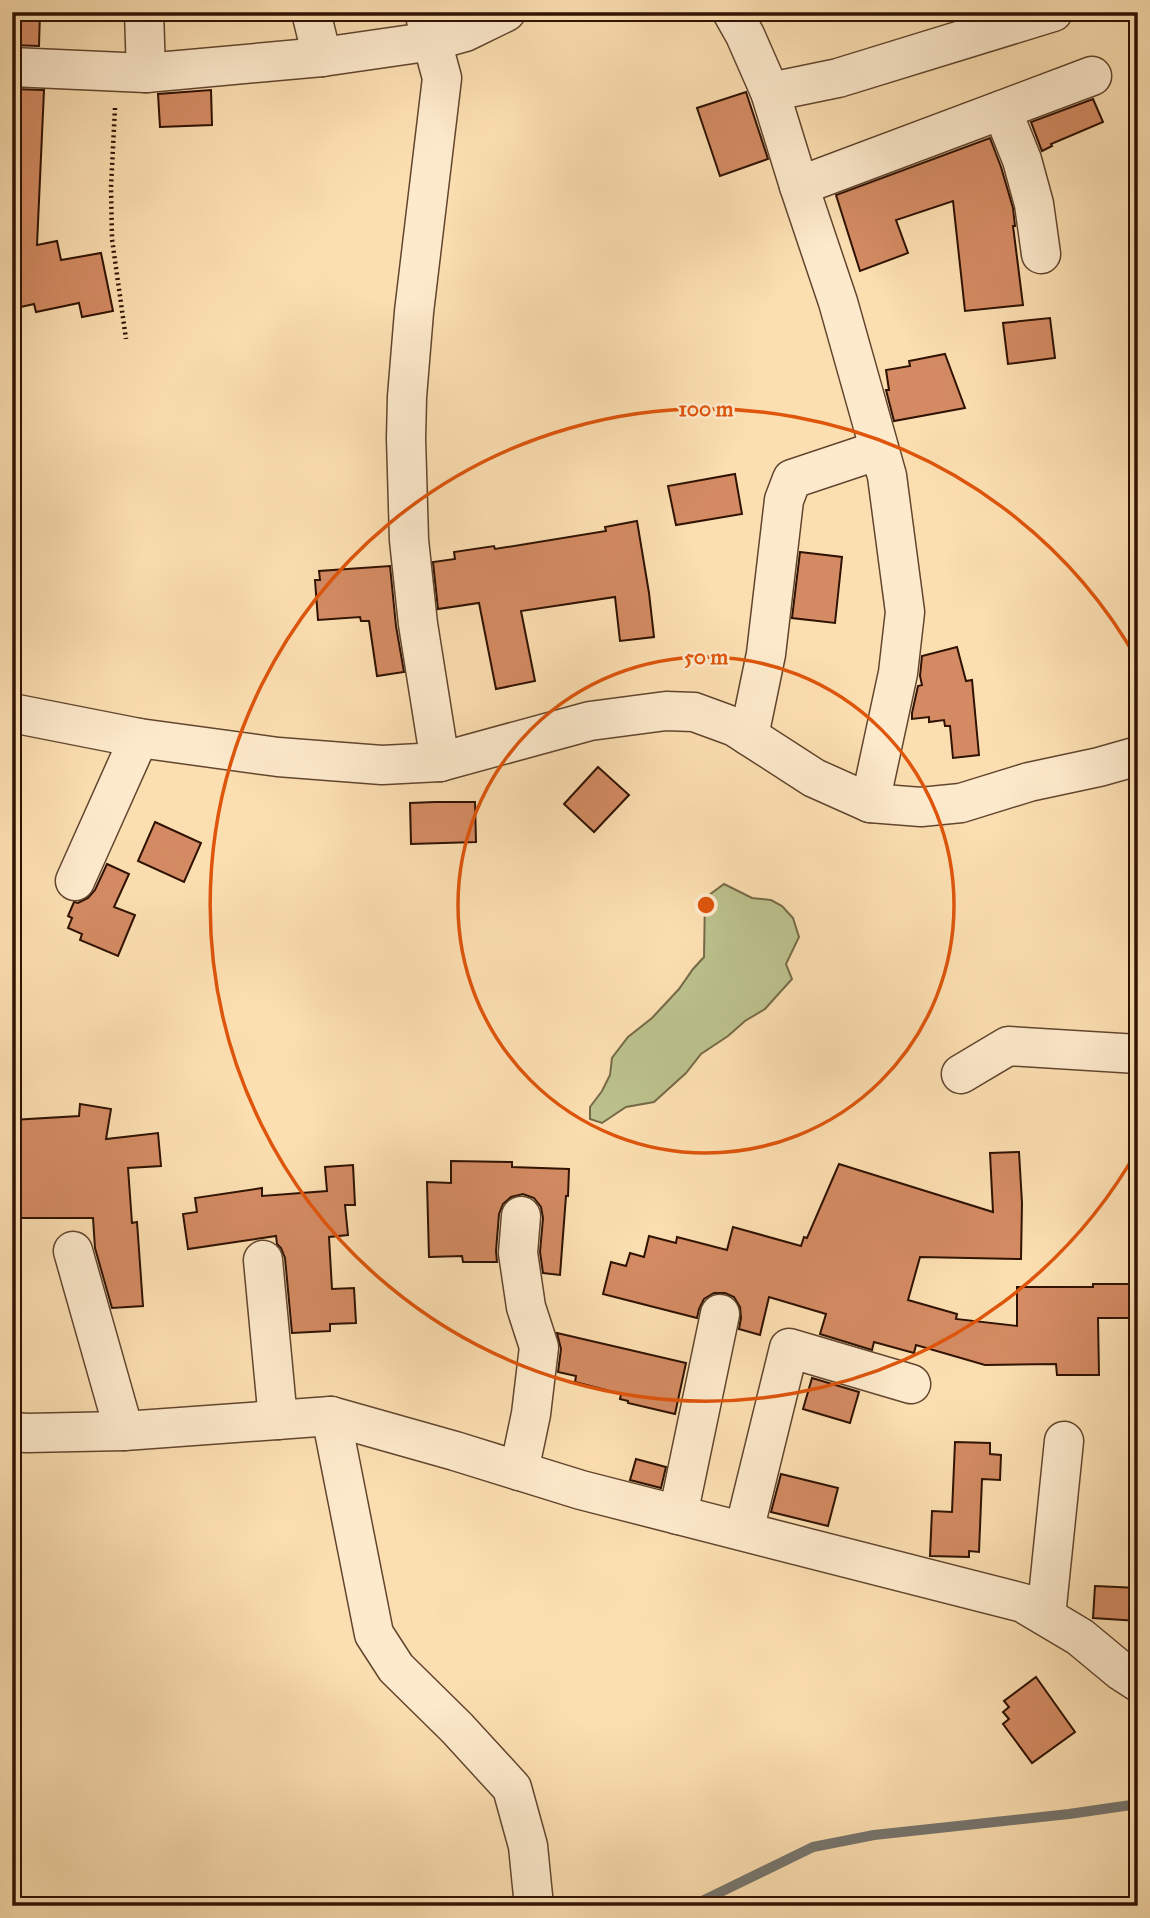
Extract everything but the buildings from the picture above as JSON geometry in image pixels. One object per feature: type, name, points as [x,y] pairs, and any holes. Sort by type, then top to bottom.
[{"type":"street","points":[[131,72],[144,12]]},
{"type":"street","points":[[311,12],[322,57]]},
{"type":"street","points":[[12,67],[131,72],[322,57],[429,27],[465,32],[506,12]]},
{"type":"street","points":[[732,12],[746,36],[770,92],[838,302],[887,476],[905,612],[898,673],[870,803]]},
{"type":"street","points":[[770,92],[838,78],[1053,12]]},
{"type":"street","points":[[429,27],[442,78],[414,312],[406,438],[409,540],[418,624],[440,762]]},
{"type":"street","points":[[799,186],[1091,76]]},
{"type":"street","points":[[1002,110],[1022,160],[1034,204],[1041,254]]},
{"type":"street","points":[[749,736],[766,654],[784,500],[792,479],[879,450]]},
{"type":"street","points":[[12,713],[139,738],[291,758],[382,765],[440,762],[590,721],[666,711],[694,712],[735,727],[814,778],[870,803],[921,807],[961,803],[1029,782],[1138,756]]},
{"type":"street","points":[[75,881],[139,738]]},
{"type":"street","points":[[961,1074],[1008,1046],[1138,1054]]},
{"type":"street","points":[[519,1471],[531,1414],[539,1347],[526,1307],[518,1253],[521,1216]]},
{"type":"street","points":[[73,1251],[124,1431]]},
{"type":"street","points":[[263,1260],[278,1420]]},
{"type":"street","points":[[678,1515],[720,1314]]},
{"type":"street","points":[[744,1531],[789,1348],[911,1384]]},
{"type":"street","points":[[331,1416],[374,1634],[396,1668],[457,1728],[512,1788],[528,1846],[534,1906]]},
{"type":"street","points":[[12,1432],[124,1431],[331,1416],[581,1490],[1023,1603],[1080,1637],[1138,1682]]},
{"type":"street","points":[[1046,1616],[1064,1441]]},
{"type":"path","points":[[126,339],[112,239],[111,187],[131,72]]},
{"type":"green space","points":[[724,884],[752,898],[771,900],[782,906],[793,918],[799,937],[786,964],[792,979],[765,1009],[701,1054],[686,1073],[654,1102],[626,1107],[602,1123],[590,1119],[590,1107],[610,1075],[612,1058],[628,1037],[652,1018],[679,989],[704,957],[705,898]]},
{"type":"waterway","points":[[687,1906],[813,1847],[874,1835],[1138,1804]]}]
